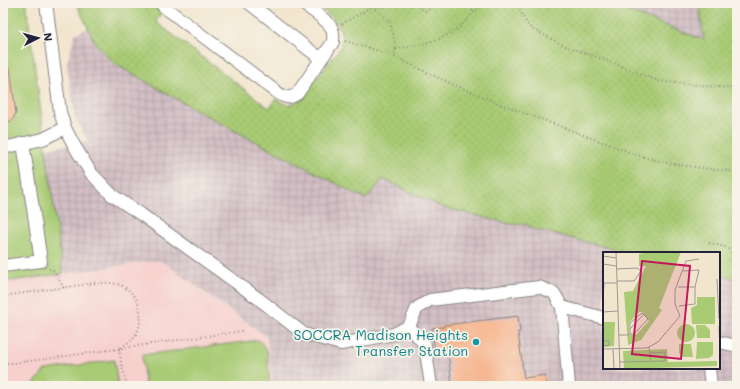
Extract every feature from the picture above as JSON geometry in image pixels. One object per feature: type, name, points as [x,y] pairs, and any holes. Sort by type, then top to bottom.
[{"type":"street","points":[[46,3],[60,112],[65,128],[91,173],[112,196],[142,215],[259,299],[304,334],[341,344],[394,334],[409,326],[417,308],[430,300],[539,287],[554,293],[562,307],[569,386]]},
{"type":"street","points":[[161,3],[271,88],[286,97],[292,97],[297,94],[333,42],[332,29],[327,22],[302,3]]},
{"type":"street","points":[[249,3],[321,59]]},
{"type":"street","points":[[3,148],[43,139],[65,128]]},
{"type":"street","points":[[3,266],[41,261],[23,143]]},
{"type":"street","points":[[562,307],[603,318]]},
{"type":"street","points":[[409,326],[426,345],[431,386]]},
{"type":"street","points":[[720,342],[737,346]]},
{"type":"street","points":[[709,369],[711,386]]},
{"type":"path","points":[[341,24],[378,3]]},
{"type":"path","points":[[416,3],[419,8],[426,11],[438,3]]},
{"type":"path","points":[[468,3],[473,12]]},
{"type":"path","points":[[396,50],[442,38],[459,28],[483,3]]},
{"type":"path","points":[[516,3],[527,24],[532,29],[565,46],[658,80],[737,89]]},
{"type":"path","points":[[372,6],[390,22],[396,50],[393,56]]},
{"type":"path","points":[[344,40],[393,56],[443,80],[495,102],[637,155],[667,163],[717,170],[737,171]]},
{"type":"path","points":[[710,243],[726,247],[737,257]]},
{"type":"path","points":[[41,261],[49,269],[54,270],[64,288]]},
{"type":"path","points":[[3,296],[109,282],[120,284],[129,289],[137,299],[141,310],[140,322],[136,333],[131,341],[119,349]]},
{"type":"path","points":[[3,363],[14,363],[119,349],[242,331]]},
{"type":"path","points":[[119,349],[127,386]]},
{"type":"shaded area","points":[[606,3],[699,3],[704,40]]},
{"type":"shaded area","points":[[88,28],[96,44],[115,64],[203,114],[366,199],[383,179],[442,207],[510,224],[529,225],[530,228],[626,252],[603,252],[603,369],[720,369],[720,275],[737,279],[737,386],[273,386],[267,337],[160,260],[63,274],[43,149],[88,141],[75,118],[67,63],[75,34]]},
{"type":"shaded area","points":[[160,260],[267,338],[273,386],[3,386],[3,282]]},
{"type":"green space","points":[[3,3],[26,3],[63,274],[3,282]]},
{"type":"green space","points":[[76,3],[154,3],[161,13],[156,22],[269,108],[276,99],[287,104],[293,104],[299,100],[341,47],[341,31],[335,20],[313,3],[606,3],[704,40],[699,3],[737,3],[737,279],[720,275],[720,252],[626,252],[530,228],[529,225],[510,224],[442,207],[383,179],[366,199],[203,114],[115,64],[96,44]]},
{"type":"green space","points":[[259,340],[267,350],[270,386],[145,386],[142,355]]},
{"type":"green space","points":[[114,360],[118,386],[32,386],[45,370]]},
{"type":"building","points":[[3,68],[10,68],[16,113],[12,121],[3,123]]},
{"type":"building","name":"SOCCRA Madison Heights Transfer Station","points":[[518,316],[520,332],[518,332],[524,378],[545,375],[547,386],[452,386],[448,351],[435,353],[432,328],[444,327],[444,325]]},
{"type":"place","name":"SOCCRA Madison Heights Transfer Station","points":[[476,342]]}]
